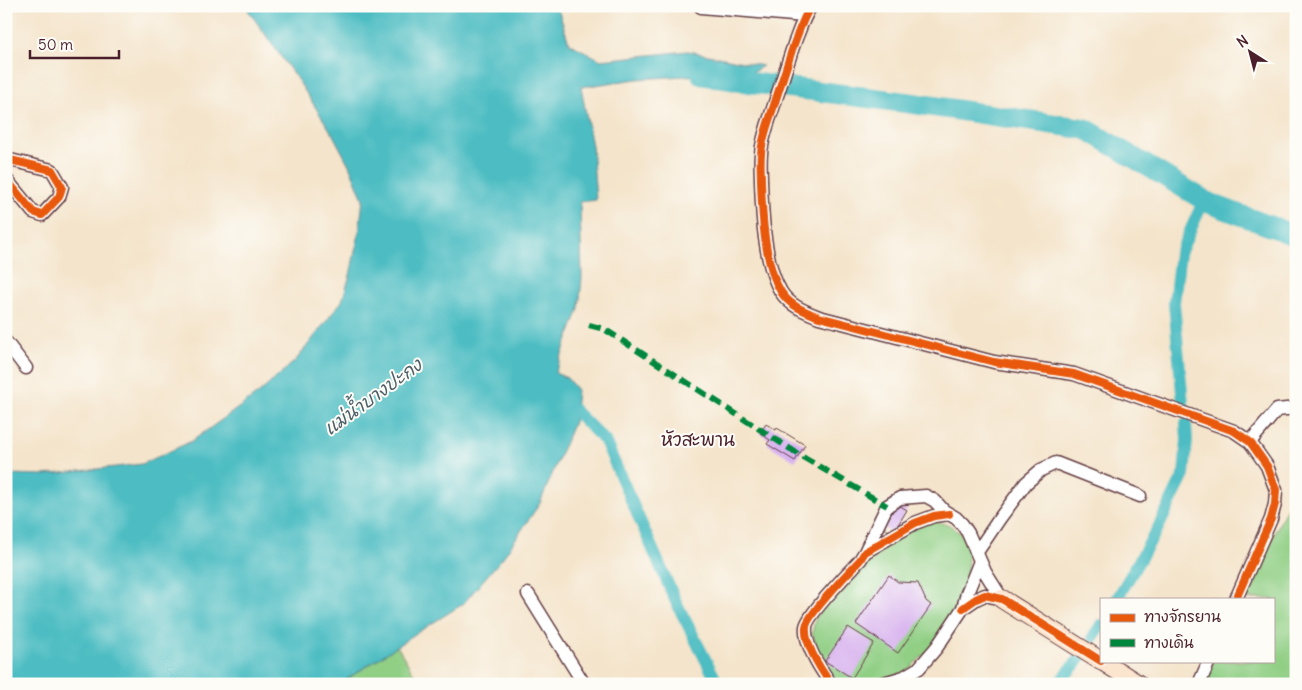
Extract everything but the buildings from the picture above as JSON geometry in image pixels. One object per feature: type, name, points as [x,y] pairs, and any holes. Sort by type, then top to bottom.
[{"type":"street","points":[[701,7],[807,11],[789,59],[761,153],[761,203],[769,261],[775,280],[782,293],[791,303],[803,311],[819,317],[994,362],[1074,374],[1234,431],[1250,442],[1267,466],[1276,490],[1276,504],[1271,519],[1236,598]]},
{"type":"street","points":[[6,159],[52,170],[62,187],[60,197],[42,215],[33,212],[6,179]]},
{"type":"street","points":[[6,342],[26,368]]},
{"type":"street","points":[[1250,442],[1277,410],[1296,408]]},
{"type":"street","points":[[880,684],[904,677],[919,668],[937,647],[963,608],[978,557],[1000,518],[1026,483],[1042,470],[1056,463],[1140,496]]},
{"type":"street","points":[[831,684],[816,660],[807,640],[806,626],[813,613],[860,560],[887,506],[900,498],[926,496],[935,500],[944,511],[962,524],[985,572],[1002,599]]},
{"type":"street","points":[[865,552],[915,523],[934,516],[950,514]]},
{"type":"street","points":[[528,594],[584,684]]},
{"type":"street","points":[[963,608],[984,595],[1002,599],[1100,660]]},
{"type":"street","points":[[1103,662],[1136,683]]},
{"type":"street","points":[[1199,684],[1208,662]]},
{"type":"green space","points":[[1289,503],[1296,505],[1296,684],[1203,684],[1214,662],[1274,662],[1274,598],[1243,598]]},
{"type":"green space","points":[[934,521],[950,525],[962,535],[968,548],[967,575],[956,608],[935,645],[904,673],[867,684],[838,684],[819,655],[812,633],[816,617],[863,562],[913,528]]},
{"type":"green space","points":[[397,646],[420,684],[340,684]]},
{"type":"water","name":"แม่น้ำบางปะกง","points":[[245,6],[557,6],[569,43],[601,60],[688,51],[763,66],[738,81],[702,75],[637,79],[581,87],[592,146],[596,200],[580,202],[582,278],[579,309],[555,373],[567,378],[577,390],[574,422],[540,503],[504,556],[463,604],[340,684],[6,684],[6,474],[44,475],[142,464],[192,441],[259,393],[296,360],[342,301],[359,233],[363,199],[349,165],[332,133],[299,82]]},
{"type":"waterway","points":[[702,75],[1086,129],[1209,203],[1296,236]]},
{"type":"waterway","points":[[1183,404],[1174,303],[1180,253],[1204,200]]},
{"type":"waterway","points":[[563,399],[605,441],[676,602],[718,684]]},
{"type":"waterway","points":[[1118,598],[1158,528],[1184,475],[1187,440],[1186,424]]},
{"type":"waterway","points":[[1093,637],[1100,626]]},
{"type":"waterway","points":[[1058,684],[1082,654]]},
{"type":"marked path","points":[[589,325],[604,329],[806,459],[887,506]]},
{"type":"cycle path","points":[[811,6],[803,20],[794,44],[765,133],[761,154],[761,194],[767,253],[775,281],[781,292],[793,304],[819,317],[994,362],[1074,374],[1234,431],[1250,442],[1260,456],[1267,466],[1276,490],[1271,519],[1236,598]]},
{"type":"cycle path","points":[[6,159],[52,170],[62,187],[59,197],[42,215],[33,212],[6,179]]},
{"type":"cycle path","points":[[831,684],[810,649],[806,634],[806,627],[813,613],[865,552],[915,523],[934,516],[949,514]]},
{"type":"cycle path","points":[[963,608],[985,595],[1002,599],[1100,660]]},
{"type":"district","name":"หัวสะพาน","points":[[698,440]]}]
